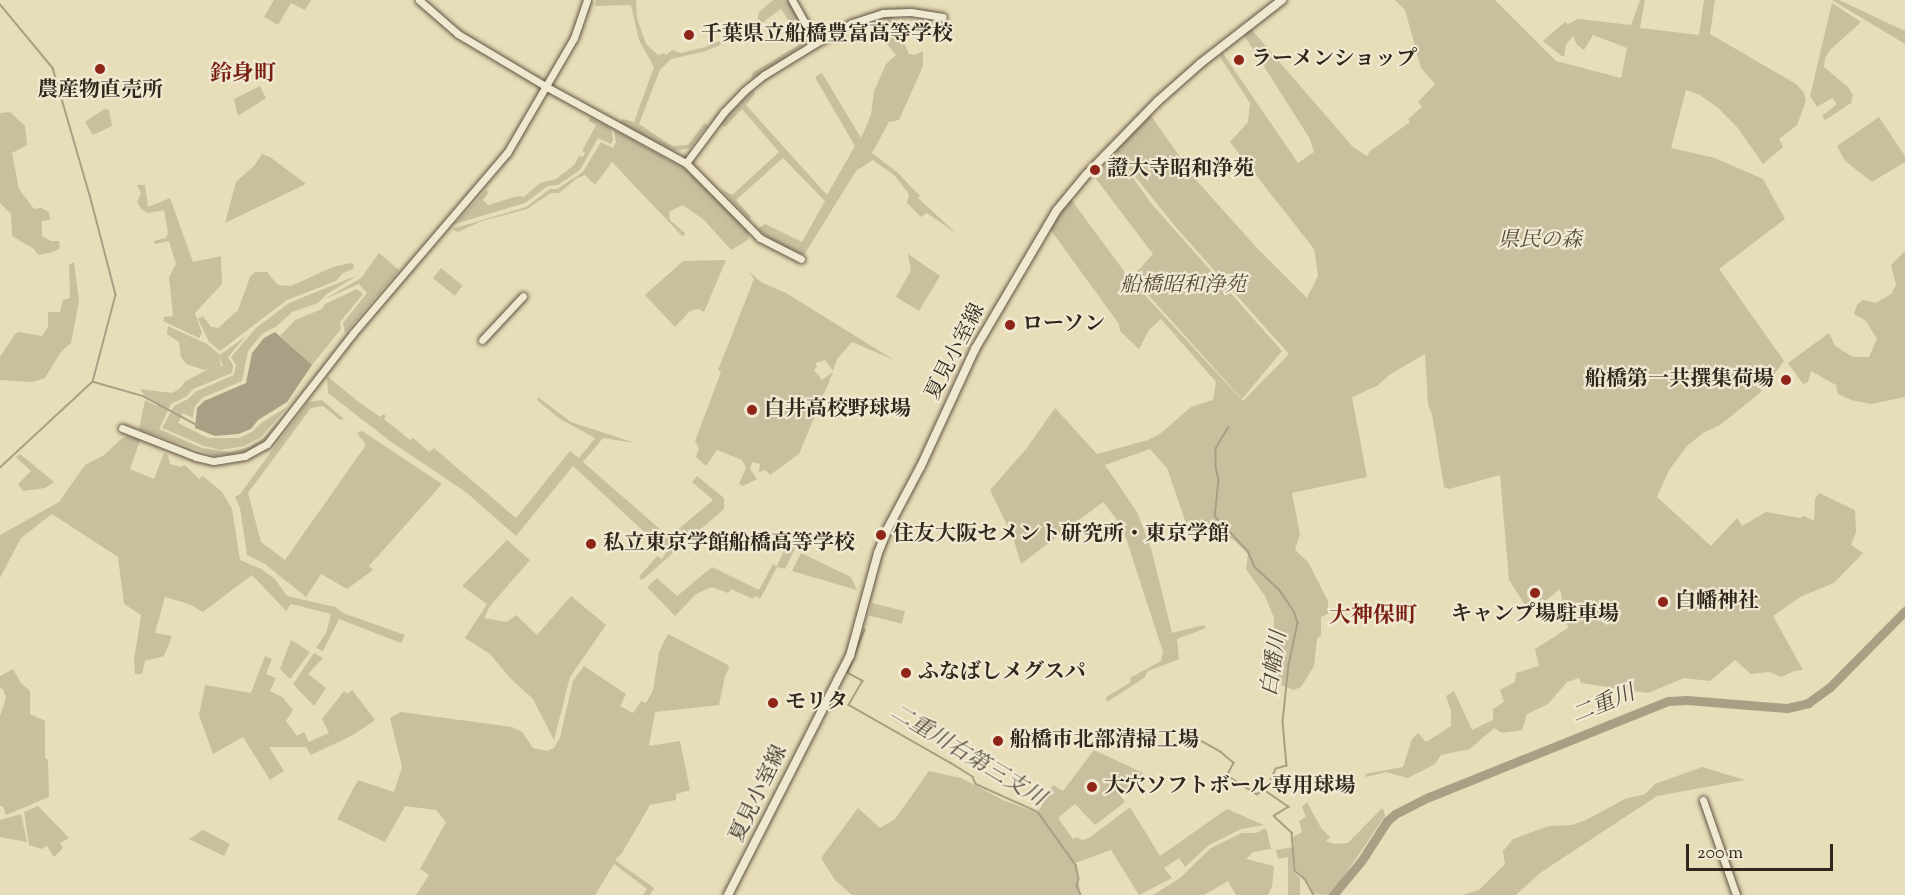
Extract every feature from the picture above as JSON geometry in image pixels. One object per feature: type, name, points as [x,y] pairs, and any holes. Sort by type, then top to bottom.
[{"type":"main road","name":"夏見小室線","points":[[728,895],[850,656],[878,553],[888,528],[921,466],[975,349],[1057,210],[1086,174],[1158,101],[1201,63],[1282,0]]},
{"type":"street","points":[[419,0],[458,34],[547,87],[686,163],[760,238],[801,259]]},
{"type":"street","points":[[122,428],[196,457],[214,460],[240,458],[267,444],[353,333],[494,170],[518,136],[547,87],[578,30],[587,0]]},
{"type":"street","points":[[792,0],[816,43]]},
{"type":"street","points":[[686,163],[724,112],[744,91],[764,75],[816,43],[852,23],[884,13],[911,12],[943,17]]},
{"type":"street","points":[[482,340],[523,296]]},
{"type":"street","points":[[1703,800],[1736,895]]},
{"type":"green space","points":[[274,0],[311,0],[305,10],[291,3],[278,25],[264,17]]},
{"type":"green space","points":[[596,0],[636,0],[637,18],[646,44],[658,55],[664,53],[666,55],[672,50],[681,53],[705,47],[756,26],[759,12],[773,0],[789,0],[808,37],[806,44],[751,79],[753,72],[797,46],[799,41],[797,35],[781,9],[757,29],[706,51],[671,59],[660,70],[639,124],[672,146],[688,145],[704,123],[708,125],[690,148],[674,151],[619,122],[623,119],[634,122],[654,67],[639,40],[631,5],[595,6]]},
{"type":"green space","name":"県民の森","points":[[1395,0],[1495,0],[1556,61],[1621,78],[1627,48],[1593,35],[1584,50],[1577,45],[1573,36],[1562,56],[1543,41],[1565,22],[1568,24],[1578,19],[1631,25],[1640,0],[1645,0],[1640,28],[1699,35],[1704,0],[1715,0],[1710,34],[1796,84],[1804,93],[1806,101],[1797,125],[1779,139],[1783,147],[1763,164],[1737,127],[1717,107],[1700,95],[1686,90],[1671,148],[1715,158],[1763,179],[1785,219],[1719,269],[1784,361],[1760,393],[1720,425],[1703,433],[1687,446],[1669,470],[1657,497],[1711,546],[1737,518],[1742,526],[1766,512],[1800,518],[1804,516],[1814,521],[1815,499],[1819,493],[1855,510],[1856,532],[1851,545],[1863,553],[1834,583],[1802,596],[1773,616],[1803,670],[1781,677],[1769,672],[1751,674],[1735,660],[1710,681],[1684,678],[1648,693],[1581,683],[1579,678],[1567,682],[1548,704],[1527,714],[1522,730],[1502,733],[1494,728],[1470,749],[1441,755],[1435,764],[1408,778],[1386,772],[1366,777],[1365,774],[1403,767],[1412,739],[1418,733],[1426,742],[1451,726],[1451,711],[1446,696],[1454,691],[1472,730],[1493,720],[1493,709],[1504,702],[1500,690],[1515,682],[1516,673],[1539,666],[1535,649],[1568,628],[1560,589],[1530,613],[1509,580],[1500,475],[1449,489],[1444,487],[1432,414],[1428,405],[1425,354],[1389,375],[1377,386],[1352,397],[1367,477],[1292,493],[1300,534],[1295,550],[1308,562],[1328,601],[1328,614],[1321,617],[1321,635],[1317,639],[1314,666],[1301,687],[1294,690],[1271,681],[1274,665],[1274,618],[1265,596],[1246,569],[1248,554],[1234,540],[1218,533],[1204,534],[1197,541],[1189,532],[1167,468],[1150,449],[1105,465],[1137,512],[1151,548],[1172,633],[1204,625],[1206,628],[1177,639],[1179,659],[1148,671],[1144,678],[1107,702],[1106,697],[1131,682],[1130,678],[1161,661],[1163,652],[1122,526],[1103,502],[1021,564],[1013,537],[990,490],[1026,449],[1055,408],[1097,454],[1148,440],[1161,433],[1191,407],[1213,400],[1216,382],[1161,319],[1149,330],[1139,349],[1120,331],[1119,324],[1050,229],[1066,203],[1070,198],[1129,278],[1243,401],[1289,354],[1174,225],[1114,150],[1149,113],[1197,181],[1256,247],[1307,298],[1318,276],[1314,249],[1230,142],[1248,122],[1250,103],[1220,57],[1222,52],[1298,163],[1314,152],[1310,139],[1244,35],[1251,29],[1353,147],[1367,156],[1370,151],[1410,122],[1408,119],[1422,107],[1418,102],[1435,84],[1421,68],[1405,10]]},
{"type":"green space","points":[[1832,0],[1839,0],[1905,31],[1905,44]]},
{"type":"green space","points":[[1832,3],[1861,22],[1830,50],[1825,58],[1824,67],[1848,87],[1853,95],[1851,103],[1825,120],[1822,116],[1837,104],[1832,98],[1817,107],[1810,96]]},
{"type":"green space","points":[[892,16],[909,54],[915,55],[923,51],[923,66],[899,120],[889,122],[872,153],[897,172],[920,196],[918,198],[957,234],[927,213],[921,217],[907,203],[909,194],[895,176],[873,160],[856,171],[804,255],[771,240],[758,229],[765,224],[802,242],[825,201],[783,158],[736,200],[751,217],[749,219],[721,189],[732,195],[779,152],[742,109],[725,127],[720,124],[753,90],[755,94],[746,105],[827,195],[855,146],[816,76],[822,73],[861,138],[871,115],[874,91],[886,64],[896,55],[868,21]]},
{"type":"green space","points":[[260,86],[266,98],[238,116],[234,99]]},
{"type":"green space","points":[[104,109],[109,110],[112,126],[93,135],[85,122]]},
{"type":"green space","points":[[10,112],[25,126],[27,145],[12,153],[19,189],[34,209],[41,208],[49,212],[50,220],[42,221],[42,236],[51,241],[59,241],[60,248],[53,252],[38,255],[34,249],[12,236],[11,214],[0,203],[0,113]]},
{"type":"green space","points":[[1879,117],[1905,156],[1905,162],[1872,182],[1845,161],[1837,146]]},
{"type":"green space","points":[[590,118],[611,128],[613,140],[611,144],[598,138],[580,170],[558,185],[548,186],[525,203],[455,224],[486,190],[489,192],[483,200],[488,205],[518,196],[524,197],[540,183],[556,179],[574,165],[579,156],[583,157],[585,152],[582,151],[596,125],[589,121]]},
{"type":"green space","points":[[614,130],[683,168],[749,232],[748,240],[731,250],[704,220],[683,205],[669,212],[670,220],[685,233],[683,237],[612,162],[595,185],[585,175],[576,179],[559,193],[551,193],[527,209],[482,221],[458,232],[452,229],[526,207],[550,189],[557,189],[583,172],[601,142],[613,148],[616,142]]},
{"type":"green space","points":[[262,154],[270,157],[306,184],[225,223],[236,182],[254,166]]},
{"type":"green space","name":"船橋昭和浄苑","points":[[1117,155],[1150,202],[1282,351],[1242,399],[1132,277],[1153,254],[1093,175]]},
{"type":"green space","points":[[137,185],[145,185],[148,207],[170,198],[193,262],[221,256],[222,284],[195,313],[202,333],[199,338],[163,321],[164,317],[173,316],[169,277],[176,264],[169,241],[155,244],[154,241],[166,238],[168,233],[164,210],[148,213],[141,209],[137,202],[141,193]]},
{"type":"green space","points":[[1905,251],[1905,397],[1871,404],[1851,400],[1838,394],[1836,385],[1811,371],[1808,382],[1803,384],[1788,363],[1829,333],[1835,346],[1853,357],[1869,357],[1877,339],[1866,321],[1854,314],[1857,305],[1863,300],[1876,303],[1891,294],[1896,285],[1891,265]]},
{"type":"green space","points":[[379,253],[399,270],[345,333],[343,323],[367,293],[359,284],[325,299],[361,278]]},
{"type":"green space","points":[[908,254],[940,276],[919,311],[896,297],[911,270]]},
{"type":"green space","points":[[726,260],[704,312],[698,309],[690,311],[675,327],[645,295],[683,261]]},
{"type":"green space","points":[[74,262],[79,301],[71,343],[61,352],[45,378],[32,382],[0,380],[0,357],[15,334],[19,332],[42,336],[48,327],[48,312],[60,312],[63,300],[70,298],[69,265]]},
{"type":"green space","points":[[350,263],[354,265],[353,269],[343,273],[336,281],[287,300],[220,351],[209,342],[198,319],[203,316],[211,327],[218,328],[238,310],[250,277],[255,272],[267,272],[278,285],[291,286],[333,267]]},
{"type":"green space","points":[[441,268],[463,286],[455,296],[433,278]]},
{"type":"green space","points":[[749,272],[761,282],[786,293],[894,360],[852,342],[837,359],[833,371],[825,360],[815,363],[817,367],[814,370],[822,380],[833,372],[799,454],[770,475],[765,470],[759,472],[760,464],[752,462],[750,469],[757,479],[743,486],[739,484],[746,468],[742,460],[717,450],[706,466],[696,457],[699,448],[695,441],[721,372],[718,370],[754,279]]},
{"type":"green space","points":[[358,275],[327,294],[318,303],[292,312],[277,326],[262,334],[248,351],[242,381],[202,398],[194,408],[193,418],[183,413],[178,423],[208,438],[239,438],[252,432],[261,423],[287,407],[261,437],[244,446],[221,450],[204,446],[162,428],[174,406],[188,399],[195,392],[234,375],[236,365],[231,357],[256,328],[289,303]]},
{"type":"green space","points":[[357,289],[363,294],[340,322],[341,329],[312,365],[280,336],[295,320],[322,309],[325,304]]},
{"type":"green space","points":[[168,326],[207,344],[220,355],[246,336],[228,357],[233,365],[232,373],[193,389],[186,397],[171,404],[159,429],[202,448],[230,452],[249,447],[263,439],[281,418],[264,441],[245,452],[216,456],[139,429],[145,400],[157,406],[158,403],[145,396],[140,389],[172,393],[186,381],[209,369],[223,366],[219,356],[221,366],[204,370],[186,364],[181,357],[179,342],[167,334]]},
{"type":"green space","points":[[327,376],[380,417],[383,414],[386,416],[384,419],[410,440],[413,438],[429,452],[434,448],[516,518],[570,451],[579,458],[595,438],[560,419],[537,400],[538,397],[571,422],[635,443],[603,438],[583,462],[669,537],[713,500],[692,482],[697,476],[724,498],[724,509],[642,580],[639,577],[657,556],[662,559],[666,552],[573,466],[516,536],[467,493],[390,441],[328,393]]},
{"type":"green space","points":[[322,400],[344,419],[340,420],[323,406],[311,408],[248,493],[261,542],[285,560],[366,445],[357,433],[362,431],[442,484],[369,566],[373,570],[347,589],[321,574],[306,597],[265,564],[247,555],[240,508],[235,497],[240,494],[308,402]]},
{"type":"green space","points":[[128,436],[140,440],[130,469],[154,479],[164,453],[168,455],[170,464],[180,467],[185,465],[199,479],[203,476],[222,492],[232,509],[240,560],[261,569],[275,579],[287,596],[335,607],[343,613],[405,635],[401,643],[339,619],[323,651],[316,648],[326,633],[331,614],[291,604],[286,611],[252,575],[203,612],[189,604],[165,597],[155,633],[172,636],[164,656],[145,661],[142,674],[135,674],[134,660],[141,615],[124,604],[118,557],[52,514],[21,538],[0,578],[0,535],[59,502],[85,465],[104,455],[121,439]]},
{"type":"green space","points":[[20,454],[54,482],[45,488],[23,491],[18,484],[31,471],[16,457]]},
{"type":"green space","points":[[507,540],[530,560],[490,606],[484,618],[507,622],[516,615],[537,635],[571,596],[606,625],[570,677],[554,740],[533,699],[511,679],[490,654],[465,638],[487,604],[462,586]]},
{"type":"green space","points":[[787,544],[795,549],[785,569],[777,567],[760,599],[755,596],[753,599],[731,589],[728,593],[712,587],[696,594],[675,616],[647,587],[657,578],[677,596],[712,567],[759,590],[773,564],[777,566]]},
{"type":"green space","points":[[801,553],[851,577],[857,590],[792,571]]},
{"type":"green space","points":[[872,603],[905,611],[902,624],[869,616]]},
{"type":"green space","points":[[668,634],[728,665],[729,669],[725,676],[719,705],[655,712],[649,746],[680,741],[690,790],[676,794],[676,800],[650,805],[622,853],[615,860],[654,888],[650,895],[643,895],[647,889],[614,864],[595,895],[416,895],[429,875],[420,869],[446,822],[436,810],[405,806],[385,842],[337,819],[358,780],[394,792],[402,767],[390,718],[401,712],[512,727],[522,732],[533,748],[547,751],[554,748],[560,738],[573,681],[584,666],[626,694],[620,706],[633,713],[641,701],[646,703],[653,690],[659,652]]},
{"type":"green space","points":[[291,640],[310,652],[290,679],[280,669]]},
{"type":"green space","points":[[314,653],[323,658],[308,674],[326,688],[314,706],[293,684]]},
{"type":"green space","points":[[265,656],[272,659],[266,674],[276,678],[270,691],[282,697],[293,710],[286,721],[297,736],[304,732],[309,742],[329,733],[322,719],[344,691],[347,694],[352,690],[375,720],[353,735],[311,755],[306,747],[269,747],[284,771],[270,780],[243,737],[213,754],[199,715],[205,685],[251,693]]},
{"type":"green space","points":[[13,669],[21,683],[30,691],[30,714],[45,721],[45,758],[48,760],[49,797],[6,815],[3,806],[0,806],[0,716],[6,698],[3,689],[0,688],[0,676]]},
{"type":"green space","points":[[1094,750],[1143,773],[1120,795],[1125,802],[1095,825],[1075,804],[1058,818],[1073,839],[1089,838],[1130,807],[1160,856],[1227,809],[1264,825],[1241,829],[1209,845],[1185,867],[1179,858],[1164,868],[1172,878],[1139,895],[1111,850],[1075,863],[1038,812],[1053,785],[1063,791]]},
{"type":"green space","points":[[1702,767],[1745,780],[1657,796],[1540,873],[1516,895],[1462,895],[1479,890],[1505,864],[1503,851],[1513,839],[1549,826],[1572,825],[1586,820],[1625,799],[1645,794],[1655,784]]},
{"type":"green space","points":[[929,771],[961,778],[1003,800],[1038,813],[1075,865],[1081,895],[852,895],[835,880],[821,858],[858,808],[880,828],[895,819]]},
{"type":"green space","points":[[1307,802],[1321,828],[1330,837],[1326,841],[1334,844],[1348,843],[1382,808],[1384,811],[1385,816],[1331,895],[1313,894],[1306,880],[1296,872],[1293,837],[1302,832],[1299,821],[1306,817],[1302,807]]},
{"type":"green space","points":[[38,806],[69,838],[60,843],[63,848],[54,857],[47,846],[41,849],[29,845],[24,812]]},
{"type":"green space","points":[[21,814],[27,842],[0,837],[0,820]]},
{"type":"green space","points":[[1266,828],[1271,849],[1253,852],[1246,859],[1274,866],[1272,887],[1268,895],[1236,895],[1228,881],[1204,895],[1153,895],[1180,878],[1211,848],[1242,833],[1256,833]]},
{"type":"green space","points":[[203,830],[230,844],[224,856],[189,839]]},
{"type":"green space","points":[[1293,847],[1294,872],[1300,879],[1300,895],[1288,895],[1288,857],[1278,859],[1276,850]]},
{"type":"shaded area","points":[[275,332],[312,365],[287,402],[258,420],[251,429],[238,434],[215,436],[195,428],[197,408],[204,401],[246,383],[252,353],[264,338]]},
{"type":"waterway","points":[[0,4],[53,68],[116,295],[93,382],[0,468]]},
{"type":"waterway","points":[[94,382],[143,396],[197,425]]},
{"type":"waterway","name":"白幡川","points":[[1229,427],[1216,449],[1219,480],[1215,516],[1248,551],[1255,567],[1279,589],[1294,611],[1298,623],[1289,665],[1283,722],[1287,766],[1276,769],[1266,791],[1289,807],[1274,816],[1292,833],[1295,871],[1305,879],[1314,895]]},
{"type":"waterway","name":"二重川","points":[[1333,895],[1362,860],[1387,821],[1395,814],[1429,797],[1668,701],[1687,700],[1787,708],[1808,703],[1830,687],[1905,611]]},
{"type":"waterway","name":"二重川右第三支川","points":[[865,630],[848,673],[863,681],[849,705],[951,763],[973,777],[976,784],[1038,812],[1076,865],[1079,879],[1077,886],[1081,895]]},
{"type":"waterway","points":[[1186,726],[1198,739],[1221,752],[1234,763],[1228,775],[1231,778],[1257,794],[1265,790]]},
{"type":"place","name":"千葉県立船橋豊富高等学校","points":[[689,35]]},
{"type":"place","name":"ラーメンショップ","points":[[1239,60]]},
{"type":"place","name":"農産物直売所","points":[[100,69]]},
{"type":"place","name":"證大寺昭和浄苑","points":[[1095,170]]},
{"type":"place","name":"ローソン","points":[[1010,325]]},
{"type":"place","name":"船橋第一共撰集荷場","points":[[1786,380]]},
{"type":"place","name":"白井高校野球場","points":[[752,410]]},
{"type":"place","name":"住友大阪セメント研究所・東京学館","points":[[881,535]]},
{"type":"place","name":"私立東京学館船橋高等学校","points":[[591,544]]},
{"type":"place","name":"キャンプ場駐車場","points":[[1535,593]]},
{"type":"place","name":"白幡神社","points":[[1663,602]]},
{"type":"place","name":"ふなばしメグスパ","points":[[906,673]]},
{"type":"place","name":"モリタ","points":[[773,703]]},
{"type":"place","name":"船橋市北部清掃工場","points":[[998,741]]},
{"type":"place","name":"大穴ソフトボール専用球場","points":[[1092,787]]},
{"type":"district","name":"鈴身町","points":[[243,76]]},
{"type":"district","name":"大神保町","points":[[1373,618]]}]
